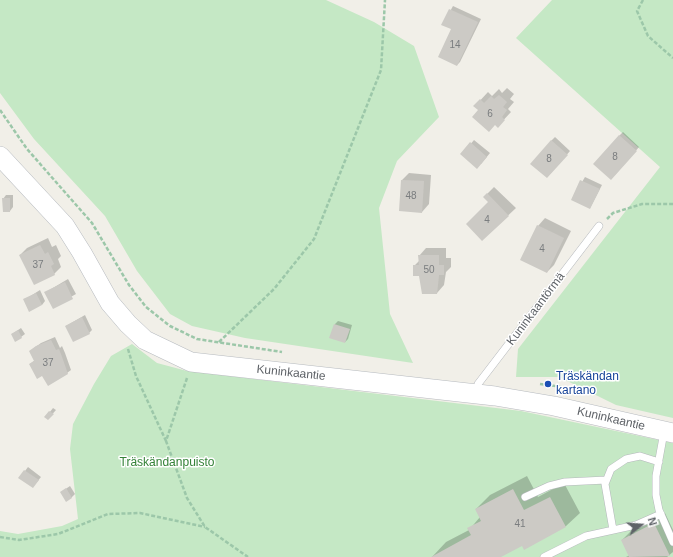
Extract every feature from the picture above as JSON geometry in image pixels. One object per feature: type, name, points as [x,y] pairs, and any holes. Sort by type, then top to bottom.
[{"type":"main road","name":"Kuninkaantie","points":[[0,156],[64,226],[82,253],[110,303],[128,324],[145,340],[191,362],[475,394],[554,406],[668,432]]},
{"type":"lane","name":"Kuninkaantörmä","points":[[475,394],[478,384],[599,226]]},
{"type":"lane","points":[[668,432],[659,462],[656,495],[661,514],[673,542]]},
{"type":"lane","points":[[613,530],[605,484],[611,468],[626,459],[640,456],[659,462]]},
{"type":"lane","points":[[526,497],[549,486],[565,482],[606,480]]},
{"type":"lane","points":[[544,557],[586,536],[636,525],[661,514]]},
{"type":"path","points":[[219,342],[274,289],[314,239],[381,70],[385,0]]},
{"type":"path","points":[[642,0],[637,11],[648,36],[673,58]]},
{"type":"path","points":[[0,110],[27,149],[92,223],[129,285],[146,307],[170,326],[197,339]]},
{"type":"path","points":[[599,226],[613,213],[642,204],[673,204]]},
{"type":"path","points":[[128,348],[136,376],[166,441],[187,498],[205,527]]},
{"type":"path","points":[[166,441],[186,383],[191,362]]},
{"type":"path","points":[[0,537],[19,540],[58,534],[108,514],[140,513],[205,527],[248,557]]},
{"type":"green space","points":[[0,0],[326,0],[374,22],[414,46],[439,117],[397,161],[379,208],[390,314],[413,363],[245,338],[192,326],[170,314],[137,271],[105,216],[34,139],[0,93]]},
{"type":"green space","points":[[552,0],[673,0],[673,418],[616,405],[559,377],[516,377],[518,349],[660,167],[516,38]]},
{"type":"green space","name":"Träskändanpuisto","points":[[132,344],[157,363],[187,371],[521,411],[673,443],[673,557],[0,557],[0,531],[18,534],[62,526],[78,519],[70,449],[73,424],[111,356]]},
{"type":"building","points":[[449,9],[478,22],[457,66],[438,57],[451,29],[441,25]]},
{"type":"building","points":[[499,95],[507,102],[503,107],[507,110],[502,117],[505,120],[498,128],[495,125],[489,132],[472,117],[478,110],[473,106],[480,99],[484,103],[491,96],[494,99]]},
{"type":"building","points":[[619,135],[637,151],[611,180],[593,164]]},
{"type":"building","points":[[551,140],[568,155],[547,178],[530,164]]},
{"type":"building","points":[[470,142],[487,157],[477,169],[460,154]]},
{"type":"building","points":[[401,180],[424,181],[422,213],[399,211]]},
{"type":"building","points":[[580,180],[600,189],[590,209],[571,200]]},
{"type":"building","points":[[487,193],[509,216],[482,241],[466,224],[488,202],[483,197]]},
{"type":"building","points":[[2,198],[10,198],[10,212],[3,212]]},
{"type":"building","points":[[537,225],[564,238],[547,273],[520,260]]},
{"type":"building","points":[[40,245],[45,254],[48,252],[54,264],[51,266],[55,275],[34,285],[19,255]]},
{"type":"building","points":[[418,255],[439,255],[439,265],[444,265],[444,275],[439,275],[437,294],[422,294],[419,276],[413,276],[413,265],[419,265]]},
{"type":"building","points":[[65,282],[73,299],[53,309],[44,292]]},
{"type":"building","points":[[36,293],[42,305],[29,312],[23,299]]},
{"type":"building","points":[[82,317],[90,334],[73,342],[65,326]]},
{"type":"building","points":[[334,324],[350,329],[345,343],[329,338]]},
{"type":"building","points":[[18,330],[22,338],[15,342],[11,334]]},
{"type":"building","points":[[51,340],[56,350],[59,349],[68,374],[48,386],[42,376],[37,379],[29,364],[34,361],[29,351],[36,346]]},
{"type":"building","points":[[49,411],[54,414],[48,420],[44,417]]},
{"type":"building","points":[[24,470],[39,480],[33,488],[18,478]]},
{"type":"building","points":[[66,488],[72,498],[66,502],[60,492]]},
{"type":"building","points":[[513,489],[524,510],[550,497],[566,527],[524,550],[522,546],[501,557],[431,557],[471,535],[467,528],[481,521],[475,509]]},
{"type":"building","points":[[654,523],[670,556],[629,557],[621,540]]},
{"type":"place","name":"Träskändan kartano","points":[[548,384]]}]
